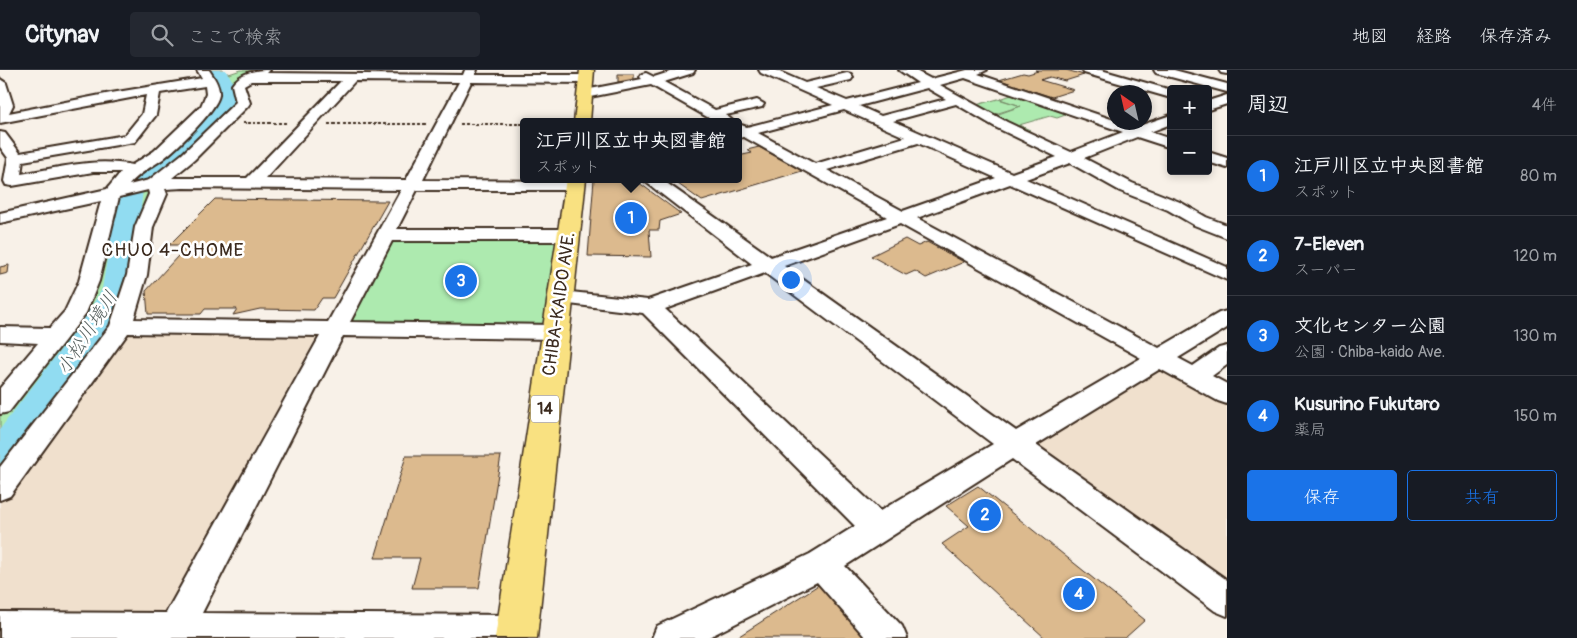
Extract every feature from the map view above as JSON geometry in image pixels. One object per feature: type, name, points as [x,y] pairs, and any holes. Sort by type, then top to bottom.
[{"type":"highway","points":[[582,118],[586,81]]},
{"type":"highway","name":"CHIBA-KAIDO AVE.","points":[[516,635],[575,183]]},
{"type":"street","points":[[240,73],[264,70]]},
{"type":"street","points":[[634,70],[720,118]]},
{"type":"street","points":[[240,73],[351,78],[469,74],[586,81],[653,80],[689,70]]},
{"type":"street","points":[[765,70],[1227,274]]},
{"type":"street","points":[[905,70],[1002,125],[1093,168],[1126,188],[1174,206],[1200,221],[1227,232]]},
{"type":"street","points":[[742,129],[844,106],[981,70]]},
{"type":"street","points":[[1088,70],[1167,93]]},
{"type":"street","points":[[1104,75],[1120,70]]},
{"type":"street","points":[[1160,70],[1175,76],[1227,88]]},
{"type":"street","points":[[1133,83],[1158,75],[1168,78],[1193,70]]},
{"type":"street","points":[[0,218],[117,193],[188,157],[243,103],[238,85],[241,81],[240,73]]},
{"type":"street","points":[[163,74],[165,77],[206,74]]},
{"type":"street","points":[[144,180],[160,154],[207,108],[213,94],[206,74]]},
{"type":"street","points":[[0,82],[3,105],[0,119],[154,90],[206,74]]},
{"type":"street","points":[[173,634],[386,235],[469,74]]},
{"type":"street","points":[[965,74],[1167,143]]},
{"type":"street","points":[[251,184],[351,78]]},
{"type":"street","points":[[803,87],[847,78]]},
{"type":"street","points":[[111,97],[105,86],[115,84]]},
{"type":"street","points":[[130,139],[149,115],[154,90]]},
{"type":"street","points":[[1212,104],[1227,98]]},
{"type":"street","points":[[878,121],[957,100]]},
{"type":"street","points":[[714,114],[757,104]]},
{"type":"street","points":[[1212,106],[1227,111]]},
{"type":"street","points":[[742,128],[776,113]]},
{"type":"street","points":[[560,297],[650,307],[1069,158],[1167,120]]},
{"type":"street","points":[[742,130],[1227,395]]},
{"type":"street","points":[[0,136],[16,158],[12,181],[93,167],[114,166],[144,180],[158,194],[144,227],[137,275],[121,326],[111,342],[0,488]]},
{"type":"street","points":[[16,158],[130,139],[178,137]]},
{"type":"street","points":[[814,169],[918,138]]},
{"type":"street","points":[[1212,157],[1227,163]]},
{"type":"street","points":[[144,180],[251,184],[575,183]]},
{"type":"street","points":[[656,183],[1227,600]]},
{"type":"street","points":[[0,405],[75,313],[89,281],[117,193]]},
{"type":"street","points":[[386,235],[568,235]]},
{"type":"street","points":[[650,307],[878,530]]},
{"type":"street","points":[[670,638],[821,564],[1014,445],[1227,318]]},
{"type":"street","points":[[121,326],[556,332]]},
{"type":"street","points":[[0,334],[56,336]]},
{"type":"street","points":[[1193,377],[1227,354]]},
{"type":"street","points":[[821,564],[889,638]]},
{"type":"street","points":[[0,629],[173,634],[516,635]]},
{"type":"path","points":[[222,123],[520,124]]},
{"type":"shaded area","points":[[125,327],[318,335],[164,615],[0,613],[0,500]]},
{"type":"shaded area","points":[[1162,367],[1227,403],[1227,587],[1033,448]]},
{"type":"green space","points":[[208,70],[223,70],[229,74],[241,70],[260,70],[235,84],[240,103],[155,181],[118,325],[0,482],[0,412],[61,336],[114,196],[212,106]]},
{"type":"green space","points":[[1014,94],[1071,113],[1057,118],[1050,116],[1019,125],[1030,130],[1023,132],[993,116],[1021,106],[992,115],[976,105],[998,99],[1018,105],[1000,99]]},
{"type":"green space","points":[[389,237],[562,237],[549,328],[343,325]]},
{"type":"building","points":[[1035,70],[1066,70],[1084,75],[1065,81],[1050,77],[1040,80],[1074,90],[1052,97],[999,80],[1038,71]]},
{"type":"building","points":[[618,74],[634,74],[634,83],[618,82]]},
{"type":"building","points":[[759,147],[802,171],[702,201],[677,183],[742,183],[742,155],[752,153],[747,150]]},
{"type":"building","points":[[594,183],[639,183],[681,214],[660,221],[659,230],[649,230],[651,257],[588,256]]},
{"type":"building","points":[[215,199],[388,201],[333,298],[322,298],[314,310],[260,309],[233,315],[237,309],[205,309],[201,314],[148,314],[146,291],[188,245],[169,245]]},
{"type":"building","points":[[905,239],[918,246],[927,242],[964,262],[926,278],[915,271],[906,275],[871,256]]},
{"type":"building","points":[[9,265],[8,273],[0,275],[0,267]]},
{"type":"building","points":[[406,456],[501,456],[479,588],[412,588],[420,558],[375,558]]},
{"type":"building","points":[[978,486],[1145,620],[1125,638],[1045,638],[942,544],[969,526],[946,506]]},
{"type":"building","points":[[820,584],[870,638],[736,638]]},
{"type":"waterway","name":"小松川境川","points":[[0,458],[100,320],[117,289],[131,186],[154,169],[224,107],[226,82],[216,70]]},
{"type":"place","name":"江戸川区立中央図書館","points":[[631,218]]},
{"type":"place","name":"文化センター公園","points":[[461,281]]},
{"type":"place","name":"7-Eleven","points":[[985,515]]},
{"type":"place","name":"Kusurino Fukutaro","points":[[1079,594]]},
{"type":"district","name":"CHUO 4-CHOME","points":[[173,250]]}]
